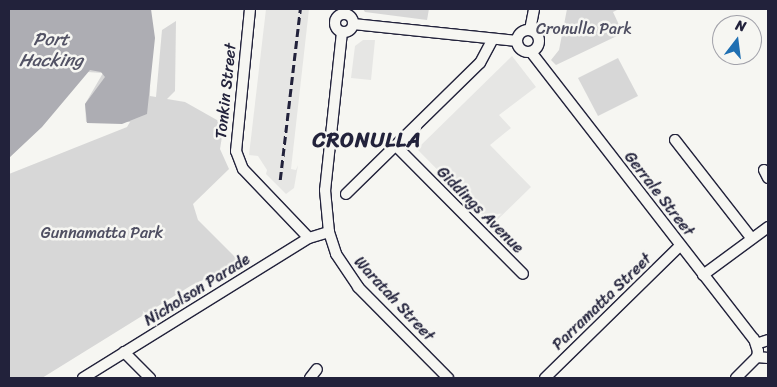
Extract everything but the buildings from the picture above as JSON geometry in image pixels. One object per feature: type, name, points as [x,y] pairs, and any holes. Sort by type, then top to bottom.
[{"type":"street","name":"Tonkin Street","points":[[250,9],[236,151],[243,169],[308,238]]},
{"type":"street","points":[[530,30],[534,9]]},
{"type":"street","points":[[345,12],[352,18],[353,24],[350,30],[342,32],[335,24],[339,16],[345,12]]},
{"type":"street","points":[[353,24],[492,40],[517,40]]},
{"type":"street","points":[[530,30],[536,33],[539,42],[531,52],[521,50],[517,40],[521,33],[530,30]]},
{"type":"street","name":"Waratah Street","points":[[342,32],[326,190],[329,232],[336,254],[358,287],[448,378]]},
{"type":"street","points":[[346,194],[480,63],[492,40]]},
{"type":"street","name":"Gerrale Street","points":[[531,52],[756,344]]},
{"type":"street","points":[[675,140],[752,239]]},
{"type":"street","name":"Giddings Avenue","points":[[396,146],[523,274]]},
{"type":"street","points":[[703,275],[768,227]]},
{"type":"street","name":"Nicholson Parade","points":[[83,378],[308,238],[329,232]]},
{"type":"street","name":"Parramatta Street","points":[[546,378],[680,246]]},
{"type":"street","points":[[736,378],[757,357],[756,344],[768,340]]},
{"type":"street","points":[[124,352],[150,378]]},
{"type":"street","points":[[757,357],[768,358]]},
{"type":"street","points":[[310,378],[317,369]]},
{"type":"shaded area","points":[[266,9],[309,9],[291,169],[296,170],[298,165],[294,188],[286,194],[266,174],[267,170],[258,156],[249,155]]},
{"type":"shaded area","points":[[363,40],[375,40],[371,80],[351,78],[355,46]]},
{"type":"shaded area","points":[[512,56],[536,87],[499,115],[511,128],[490,145],[531,187],[492,225],[417,149]]},
{"type":"green space","name":"Gunnamatta Park","points":[[151,9],[150,96],[156,97],[162,30],[176,21],[175,91],[167,99],[185,102],[224,124],[220,149],[229,169],[193,204],[198,220],[241,263],[192,285],[42,378],[9,378],[9,174],[127,127],[130,122],[86,122],[85,104],[103,73],[87,72],[74,88],[64,75]]},
{"type":"green space","points":[[363,9],[429,9],[427,20],[365,12]]},
{"type":"green space","name":"Cronulla Park","points":[[567,9],[619,9],[613,12],[621,29],[619,35],[556,65],[551,60],[559,50]]},
{"type":"green space","points":[[618,58],[638,96],[598,116],[578,78]]},
{"type":"water","name":"Port Hacking","points":[[9,9],[151,9],[155,38],[147,114],[122,124],[87,123],[85,104],[105,77],[101,72],[90,70],[42,127],[9,158]]},
{"type":"railway","points":[[280,180],[300,9]]},
{"type":"district","name":"CRONULLA","points":[[367,140]]}]
